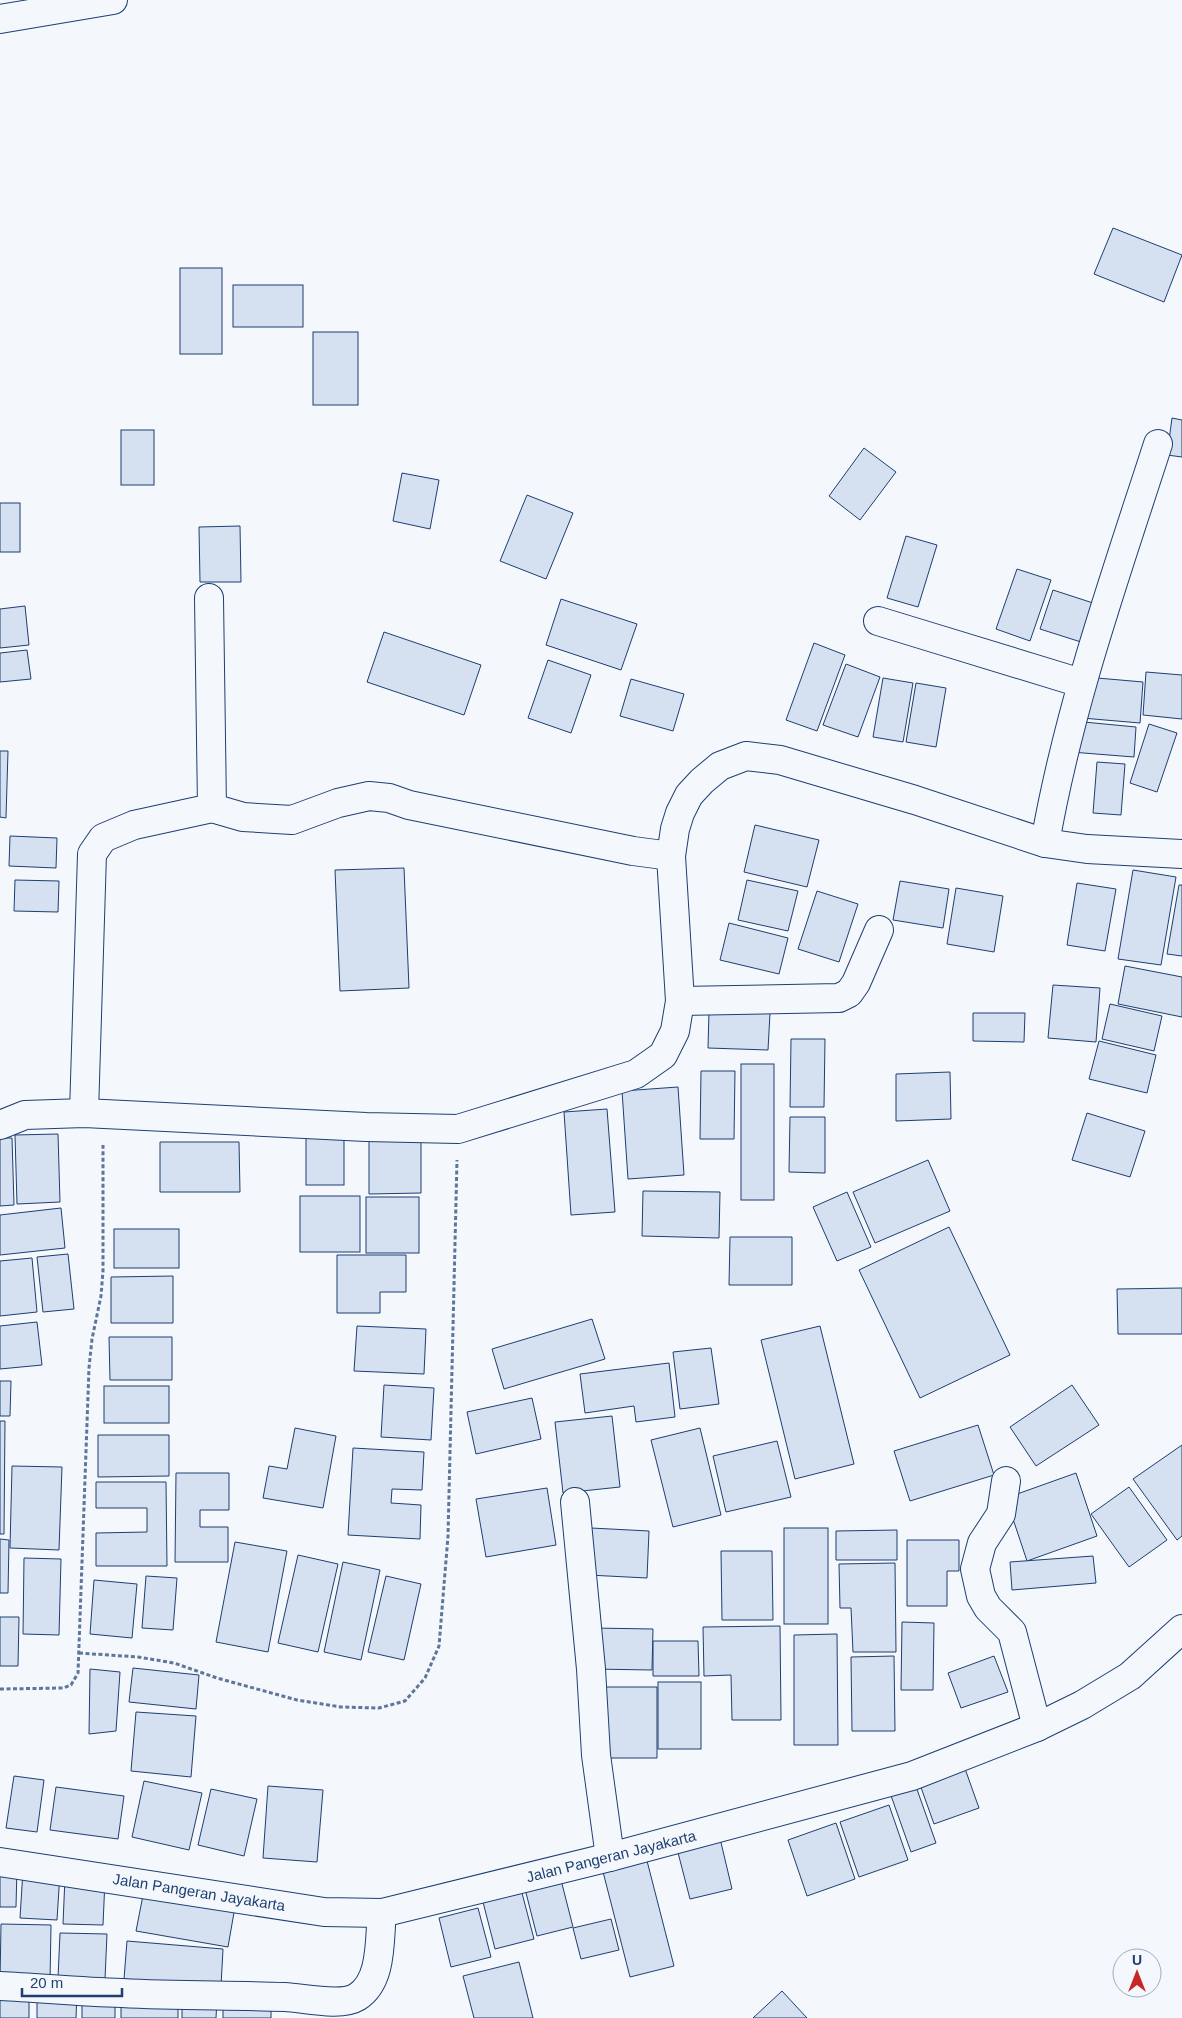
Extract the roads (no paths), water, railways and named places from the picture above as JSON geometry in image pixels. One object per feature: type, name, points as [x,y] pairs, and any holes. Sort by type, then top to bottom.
[{"type":"street","points":[[0,19],[113,0]]},
{"type":"street","points":[[1045,843],[1053,796],[1081,683],[1158,444]]},
{"type":"street","points":[[210,598],[212,808]]},
{"type":"street","points":[[878,621],[1081,683]]},
{"type":"street","points":[[0,1125],[25,1115],[94,1113],[366,1127],[458,1129],[636,1074],[663,1055],[675,1031],[680,1001],[671,856],[675,829],[689,795],[702,781],[720,766],[746,756],[780,760],[914,800],[1045,843],[1087,849],[1182,854]]},
{"type":"street","points":[[94,1113],[92,854],[103,838],[134,825],[212,808],[243,816],[292,820],[338,803],[369,796],[389,798],[409,805],[633,851],[671,856]]},
{"type":"street","points":[[680,1001],[839,998],[849,993],[856,984],[879,930]]},
{"type":"street","points":[[1006,1481],[1001,1514],[982,1544],[975,1569],[981,1596],[988,1608],[1012,1632],[1037,1727]]},
{"type":"street","points":[[575,1502],[591,1670],[596,1755],[610,1858]]},
{"type":"street","name":"Jalan Pangeran Jayakarta","points":[[0,1862],[324,1912],[382,1913],[610,1858],[912,1776],[1037,1727],[1082,1705],[1130,1676],[1182,1629]]},
{"type":"street","points":[[0,1986],[121,1993],[350,2000],[358,1997],[373,1978],[377,1966],[382,1913]]}]
